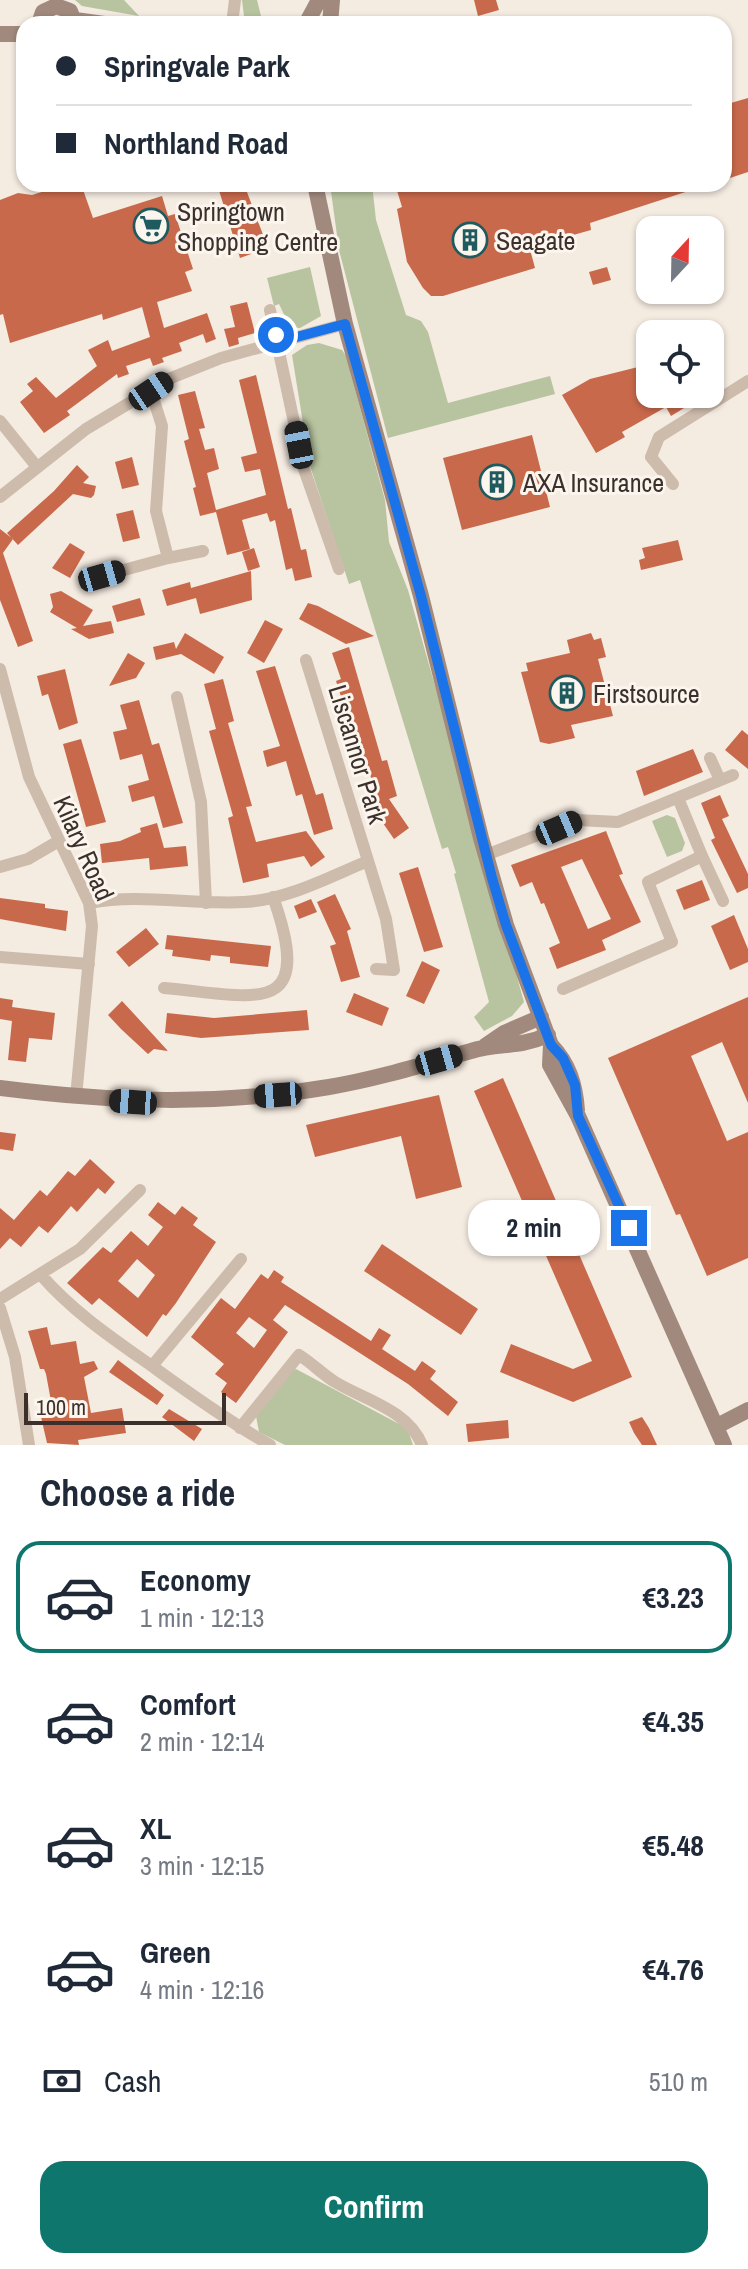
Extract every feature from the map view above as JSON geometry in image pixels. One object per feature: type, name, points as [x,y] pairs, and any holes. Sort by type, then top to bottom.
[{"type":"main road","points":[[38,16],[56,6],[70,13]]},
{"type":"main road","points":[[317,192],[345,324],[421,596],[486,855],[506,925],[550,1040],[550,1065],[578,1116],[724,1445]]},
{"type":"main road","points":[[483,1047],[504,1033],[541,1017]]},
{"type":"main road","points":[[0,1088],[76,1097],[180,1101],[278,1095],[333,1087],[483,1047],[522,1046],[550,1040]]},
{"type":"main road","points":[[717,1426],[748,1410]]},
{"type":"street","points":[[270,310],[304,469],[339,569]]},
{"type":"street","points":[[0,497],[86,429],[195,367],[345,324]]},
{"type":"street","points":[[673,484],[651,457],[659,437],[748,381]]},
{"type":"street","points":[[151,391],[162,426],[156,511],[168,558]]},
{"type":"street","points":[[1,424],[37,467]]},
{"type":"street","points":[[102,576],[203,551]]},
{"type":"street","name":"Liscannor Park","points":[[306,660],[386,919],[394,970],[376,969]]},
{"type":"street","name":"Kilary Road","points":[[0,669],[29,777],[57,842],[89,903],[89,964],[79,1030],[76,1097]]},
{"type":"street","points":[[177,697],[201,802],[206,903]]},
{"type":"street","points":[[486,855],[577,820],[618,822],[726,777],[710,758]]},
{"type":"street","points":[[678,798],[723,901]]},
{"type":"street","points":[[0,867],[28,859],[57,842]]},
{"type":"street","points":[[563,989],[672,942],[648,882],[702,856]]},
{"type":"street","name":"Liscannor Park","points":[[89,903],[134,898],[206,903],[247,902],[273,897],[368,861]]},
{"type":"street","points":[[164,988],[261,997],[280,985],[289,969],[290,955],[273,897]]},
{"type":"street","points":[[0,957],[89,964]]},
{"type":"street","points":[[0,1299],[80,1249],[140,1190]]},
{"type":"street","points":[[152,1366],[241,1259]]},
{"type":"street","points":[[41,1275],[60,1297],[97,1328],[240,1428],[270,1445]]},
{"type":"street","points":[[0,1308],[15,1357],[29,1445]]},
{"type":"street","points":[[240,1428],[299,1355],[343,1386],[399,1416],[413,1427],[422,1445]]},
{"type":"green space","points":[[75,0],[124,0],[139,16],[82,6]]},
{"type":"green space","points":[[242,0],[257,0],[261,16],[244,16]]},
{"type":"green space","points":[[331,192],[373,192],[376,220],[406,315],[421,321],[428,332],[448,403],[550,376],[555,394],[388,438],[339,250]]},
{"type":"green space","points":[[310,267],[321,316],[300,328],[290,327],[279,304],[274,306],[267,278]]},
{"type":"green space","points":[[319,343],[342,350],[346,356],[385,500],[389,542],[408,590],[524,1002],[512,1016],[484,1031],[474,1017],[489,1002],[448,847],[442,849],[360,580],[349,584],[310,466],[292,355],[307,345]]},
{"type":"green space","points":[[667,815],[675,818],[685,843],[682,851],[667,857],[652,821]]},
{"type":"green space","points":[[296,1369],[401,1425],[408,1430],[413,1445],[285,1445],[259,1432],[256,1416],[289,1372]]},
{"type":"building","points":[[474,0],[496,0],[499,10],[478,16]]},
{"type":"building","points":[[748,98],[748,172],[732,177],[732,103]]},
{"type":"building","points":[[42,192],[84,192],[93,218],[162,196],[168,216],[175,214],[193,269],[185,272],[192,291],[157,302],[164,328],[207,313],[216,339],[206,343],[203,334],[179,343],[182,351],[162,358],[164,362],[153,366],[150,358],[126,366],[129,374],[118,378],[117,374],[67,411],[70,415],[44,433],[20,402],[33,391],[27,384],[36,377],[56,398],[97,366],[88,350],[108,340],[112,351],[150,337],[142,307],[103,320],[102,314],[10,343],[3,314],[0,315],[0,200],[18,193],[32,195]]},
{"type":"building","points":[[219,192],[247,192],[268,248],[240,258]]},
{"type":"building","name":"Seagate","points":[[397,192],[686,192],[590,223],[591,230],[566,237],[564,232],[528,242],[535,268],[443,296],[431,296],[407,262],[397,209],[402,207]]},
{"type":"building","points":[[607,267],[611,280],[593,285],[589,272]]},
{"type":"building","points":[[247,302],[255,333],[238,338],[239,344],[229,347],[224,329],[235,327],[230,306]]},
{"type":"building","points":[[636,368],[636,408],[664,408],[622,432],[625,437],[596,453],[562,395],[590,379]]},
{"type":"building","points":[[256,375],[288,509],[291,508],[301,550],[306,549],[312,577],[295,581],[292,568],[286,570],[275,520],[270,522],[267,513],[242,520],[250,549],[227,555],[216,512],[200,516],[184,441],[189,439],[178,395],[195,391],[205,428],[199,429],[205,450],[214,448],[219,469],[207,473],[216,510],[266,495],[260,469],[245,472],[241,457],[257,453],[239,380]]},
{"type":"building","points":[[667,408],[684,408],[671,416]]},
{"type":"building","name":"AXA Insurance","points":[[532,435],[550,507],[462,530],[443,458]]},
{"type":"building","points":[[132,457],[139,485],[122,489],[115,462]]},
{"type":"building","points":[[77,465],[89,477],[83,483],[96,486],[94,495],[91,498],[73,494],[18,545],[7,533],[54,491]]},
{"type":"building","points":[[133,510],[140,538],[123,542],[116,514]]},
{"type":"building","points":[[0,529],[13,539],[3,553],[33,641],[18,647],[0,600]]},
{"type":"building","points":[[678,540],[683,560],[641,570],[639,560],[645,558],[642,548]]},
{"type":"building","points":[[70,543],[85,552],[70,578],[52,568]]},
{"type":"building","points":[[254,548],[260,567],[248,571],[242,552]]},
{"type":"building","points":[[251,571],[252,600],[200,614],[196,598],[167,606],[162,590],[190,582],[191,588]]},
{"type":"building","points":[[61,591],[93,610],[83,626],[111,621],[114,633],[89,639],[71,629],[77,628],[50,612],[53,607],[50,594]]},
{"type":"building","points":[[140,598],[145,615],[117,622],[112,606]]},
{"type":"building","points":[[308,603],[374,636],[346,644],[299,619]]},
{"type":"building","points":[[265,620],[283,629],[264,663],[247,653]]},
{"type":"building","points":[[185,633],[224,657],[214,674],[181,654],[156,660],[153,647],[174,642],[176,649]]},
{"type":"building","name":"Firstsource","points":[[591,633],[594,640],[601,638],[606,657],[598,659],[613,716],[571,725],[575,738],[549,744],[540,742],[521,672],[528,671],[526,663],[570,653],[567,640]]},
{"type":"building","points":[[349,647],[382,761],[387,760],[397,796],[389,799],[409,828],[394,839],[378,816],[382,814],[366,761],[362,762],[336,681],[341,679],[332,653]]},
{"type":"building","points":[[128,653],[145,663],[136,678],[109,686]]},
{"type":"building","points":[[275,666],[316,795],[323,793],[333,829],[314,835],[302,794],[296,796],[286,761],[267,767],[263,751],[280,746],[256,671]]},
{"type":"building","points":[[65,669],[78,723],[59,730],[48,694],[42,696],[37,676]]},
{"type":"building","points":[[223,679],[234,721],[228,723],[252,806],[246,807],[256,842],[306,831],[325,857],[311,867],[304,856],[267,864],[269,877],[243,883],[228,818],[233,816],[209,731],[216,729],[204,684]]},
{"type":"building","points":[[139,700],[152,745],[159,743],[183,823],[163,828],[154,796],[132,802],[128,786],[149,780],[142,754],[120,760],[113,732],[127,729],[120,705]]},
{"type":"building","points":[[742,730],[748,735],[748,769],[725,750]]},
{"type":"building","points":[[81,739],[106,822],[86,827],[63,744]]},
{"type":"building","points":[[693,749],[703,772],[644,796],[636,771]]},
{"type":"building","points":[[720,795],[729,816],[722,819],[748,874],[748,888],[737,893],[711,840],[715,838],[701,803]]},
{"type":"building","points":[[157,823],[164,848],[186,846],[188,866],[150,870],[149,858],[102,863],[100,844],[120,841],[141,832],[140,828]]},
{"type":"building","points":[[606,831],[623,874],[619,875],[641,922],[602,940],[606,950],[557,969],[549,948],[560,943],[544,903],[541,904],[532,882],[520,887],[511,865]],"holes":[[[582,859],[611,919],[588,929],[561,867]]]},
{"type":"building","points":[[418,867],[443,947],[424,952],[399,873]]},
{"type":"building","points":[[702,880],[710,900],[684,910],[676,890]]},
{"type":"building","points":[[335,894],[351,929],[347,931],[360,977],[341,982],[330,946],[336,944],[317,902]]},
{"type":"building","points":[[0,898],[45,904],[45,908],[68,911],[66,931],[0,919]]},
{"type":"building","points":[[311,899],[317,912],[299,919],[294,906]]},
{"type":"building","points":[[734,915],[748,949],[748,962],[730,970],[711,926]]},
{"type":"building","points":[[146,928],[159,944],[129,967],[116,952]]},
{"type":"building","points":[[167,935],[271,946],[268,967],[230,963],[230,957],[211,955],[210,961],[172,956],[173,950],[165,949]]},
{"type":"building","points":[[422,961],[440,970],[424,1004],[406,996]]},
{"type":"building","points":[[354,993],[389,1008],[382,1026],[346,1012]]},
{"type":"building","points":[[748,997],[748,1103],[722,1042],[691,1056],[727,1141],[748,1132],[748,1258],[707,1276],[680,1214],[676,1215],[608,1058]]},
{"type":"building","points":[[0,998],[13,1000],[12,1007],[55,1013],[52,1040],[29,1038],[26,1062],[8,1060],[12,1021],[0,1019]]},
{"type":"building","points":[[122,1001],[168,1051],[154,1049],[148,1054],[108,1015]]},
{"type":"building","points":[[307,1010],[309,1030],[201,1038],[165,1033],[167,1013],[214,1018]]},
{"type":"building","points":[[503,1078],[632,1377],[573,1402],[500,1372],[511,1344],[573,1369],[592,1361],[474,1091]]},
{"type":"building","points":[[439,1095],[462,1187],[416,1199],[401,1136],[315,1157],[306,1125]]},
{"type":"building","points":[[0,1132],[16,1134],[13,1151],[0,1149]]},
{"type":"building","points":[[90,1159],[115,1182],[105,1194],[98,1188],[77,1212],[71,1206],[48,1233],[39,1226],[21,1247],[10,1238],[0,1249],[0,1208],[14,1220],[40,1190],[47,1196],[68,1171],[75,1176]]},
{"type":"building","points":[[158,1202],[175,1215],[182,1206],[198,1218],[193,1225],[216,1242],[176,1303],[166,1316],[163,1314],[147,1337],[99,1298],[92,1305],[67,1283],[103,1247],[111,1253],[131,1231],[148,1246],[163,1227],[148,1215]],"holes":[[[137,1259],[155,1275],[138,1298],[118,1281]]]},
{"type":"building","points":[[382,1244],[478,1309],[461,1335],[364,1271]]},
{"type":"building","points":[[274,1270],[284,1277],[281,1282],[371,1341],[379,1328],[391,1335],[382,1349],[415,1371],[422,1361],[436,1371],[430,1379],[458,1402],[448,1416],[408,1384],[285,1305],[273,1320],[288,1332],[236,1403],[221,1392],[227,1383],[215,1374],[224,1364],[191,1337],[221,1298],[235,1309],[261,1274],[268,1279]],"holes":[[[249,1317],[267,1330],[254,1348],[236,1333]]]},
{"type":"building","points":[[47,1327],[51,1345],[76,1341],[80,1364],[94,1361],[98,1369],[84,1377],[91,1413],[122,1408],[126,1433],[78,1440],[79,1445],[47,1443],[38,1404],[51,1401],[46,1374],[44,1369],[40,1369],[28,1331]]},
{"type":"building","points":[[118,1360],[164,1395],[157,1405],[109,1372]]},
{"type":"building","points":[[169,1409],[202,1429],[194,1441],[162,1417]]},
{"type":"building","points":[[642,1417],[657,1445],[642,1445],[634,1433],[629,1422]]},
{"type":"building","points":[[508,1420],[509,1438],[468,1442],[466,1424]]},
{"type":"place","name":"Springtown Shopping Centre","points":[[151,226]]},
{"type":"place","name":"Seagate","points":[[470,240]]},
{"type":"place","name":"AXA Insurance","points":[[497,482]]},
{"type":"place","name":"Firstsource","points":[[567,693]]},
{"type":"route","points":[[276,335],[278,342],[345,324],[421,596],[481,838],[506,925],[551,1045],[563,1058],[575,1085],[578,1116],[629,1228]]}]
